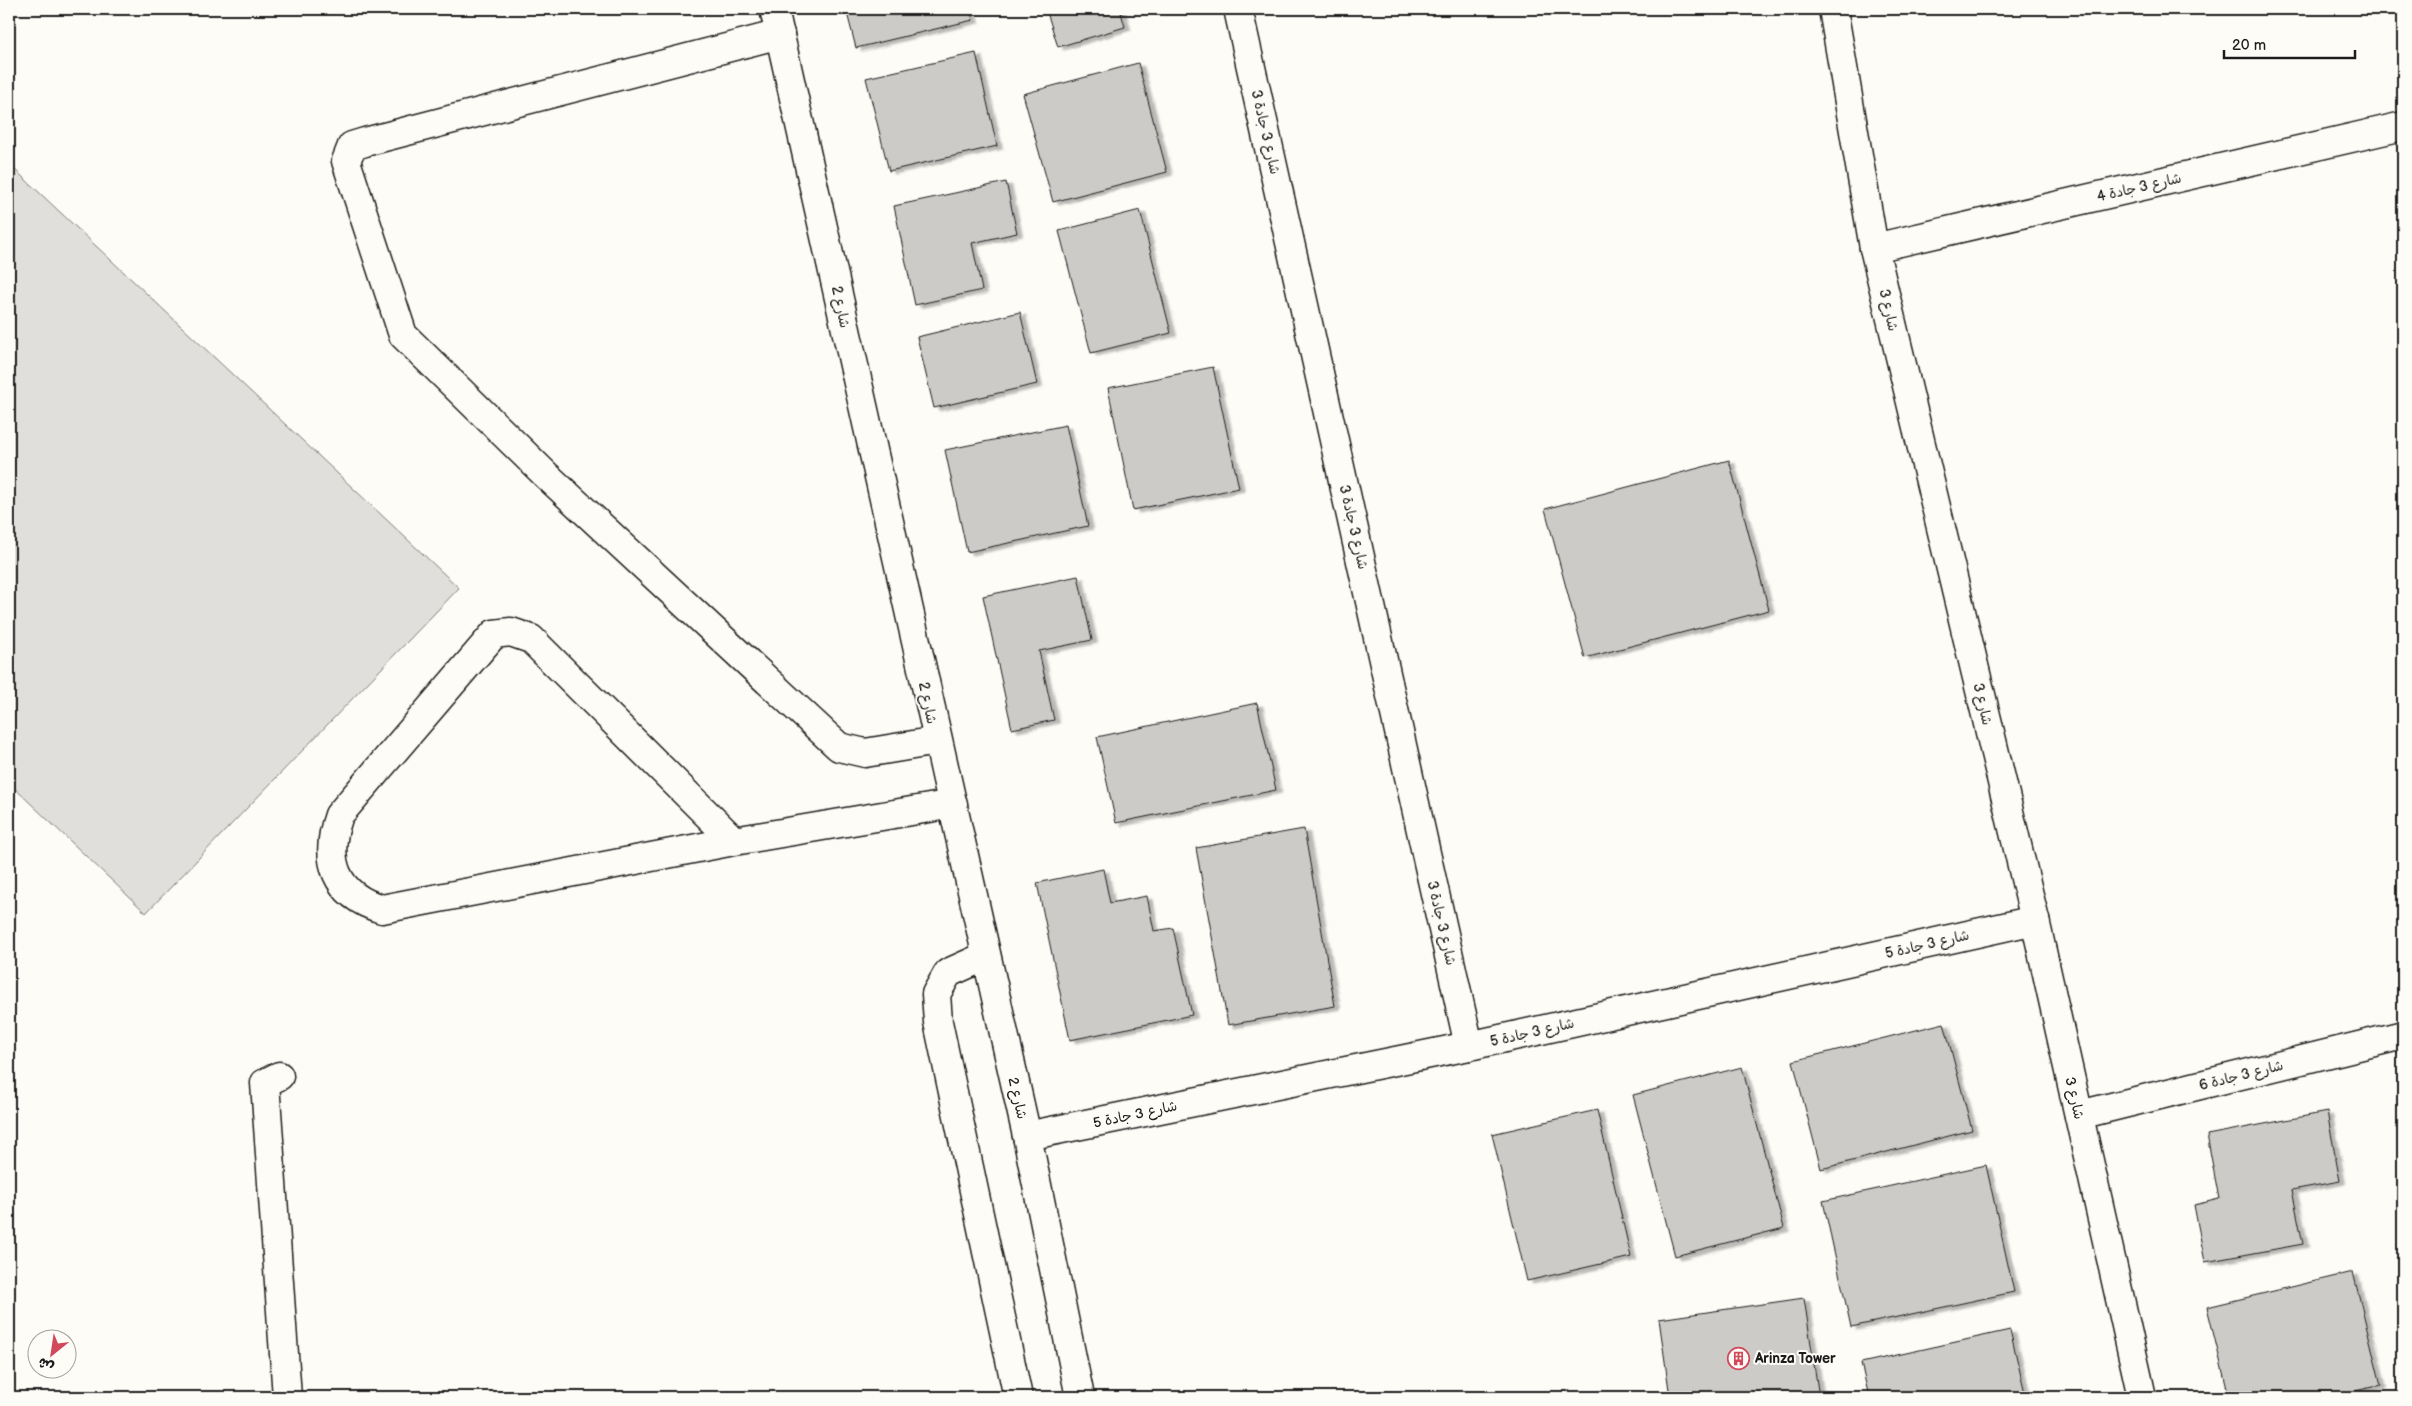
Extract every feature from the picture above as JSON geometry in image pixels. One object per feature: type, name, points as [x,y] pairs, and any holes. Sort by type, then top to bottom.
[{"type":"street","name":"شارع 3 جادة 3","points":[[1238,9],[1469,1046]]},
{"type":"street","name":"شارع 3","points":[[1834,9],[1874,248],[2035,920],[2142,1397]]},
{"type":"street","name":"شارع 2","points":[[777,22],[1027,1136],[1080,1397]]},
{"type":"street","points":[[777,22],[352,146],[346,161],[403,336],[546,475],[839,747],[865,753],[937,741]]},
{"type":"street","name":"شارع 3 جادة 4","points":[[1874,248],[2403,126]]},
{"type":"street","points":[[734,841],[531,639],[511,632],[494,634],[339,815],[330,849],[335,870],[346,889],[364,904],[382,909],[734,841],[952,804]]},
{"type":"street","name":"شارع 3 جادة 5","points":[[1027,1136],[1469,1046],[2035,920]]},
{"type":"street","points":[[986,956],[948,973],[936,994],[938,1022],[1018,1397]]},
{"type":"street","name":"شارع 3 جادة 6","points":[[2079,1115],[2403,1035]]},
{"type":"street","points":[[279,1076],[265,1083],[287,1397]]},
{"type":"shaded area","points":[[9,164],[459,588],[146,913],[9,783]]},
{"type":"building","points":[[846,9],[970,9],[973,20],[856,48]]},
{"type":"building","points":[[1046,9],[1120,9],[1125,27],[1058,47]]},
{"type":"building","points":[[976,53],[997,146],[889,171],[866,78]]},
{"type":"building","points":[[1138,63],[1167,172],[1053,202],[1023,94]]},
{"type":"building","points":[[1006,182],[1017,233],[972,243],[982,290],[915,305],[894,206]]},
{"type":"building","points":[[1140,210],[1171,333],[1091,353],[1059,231]]},
{"type":"building","points":[[1020,312],[1037,384],[934,408],[917,337]]},
{"type":"building","points":[[1213,367],[1239,488],[1133,510],[1108,388]]},
{"type":"building","points":[[1066,425],[1088,526],[967,552],[945,450]]},
{"type":"building","points":[[1729,460],[1769,610],[1585,658],[1545,509]]},
{"type":"building","points":[[1078,576],[1092,640],[1039,651],[1054,720],[1012,729],[983,596]]},
{"type":"building","points":[[1257,703],[1276,790],[1116,823],[1097,737]]},
{"type":"building","points":[[1304,829],[1335,1006],[1228,1025],[1196,848]]},
{"type":"building","points":[[1103,869],[1110,903],[1147,896],[1154,931],[1173,928],[1192,1015],[1070,1040],[1037,883]]},
{"type":"building","points":[[1944,1023],[1972,1130],[1821,1169],[1793,1061]]},
{"type":"building","points":[[1742,1067],[1784,1228],[1675,1256],[1633,1095]]},
{"type":"building","points":[[1597,1110],[1631,1257],[1527,1281],[1492,1134]]},
{"type":"building","points":[[2327,1112],[2340,1181],[2292,1190],[2303,1244],[2205,1262],[2194,1205],[2219,1199],[2207,1135]]},
{"type":"building","points":[[1986,1165],[2014,1292],[1851,1327],[1823,1201]]},
{"type":"building","points":[[2353,1272],[2381,1385],[2329,1397],[2229,1397],[2207,1307]]},
{"type":"building","name":"Arinza Tower","points":[[1804,1298],[1819,1397],[1670,1397],[1659,1319]]},
{"type":"building","points":[[2010,1330],[2026,1397],[1869,1397],[1861,1363]]},
{"type":"place","name":"Arinza Tower","points":[[1739,1358]]}]
